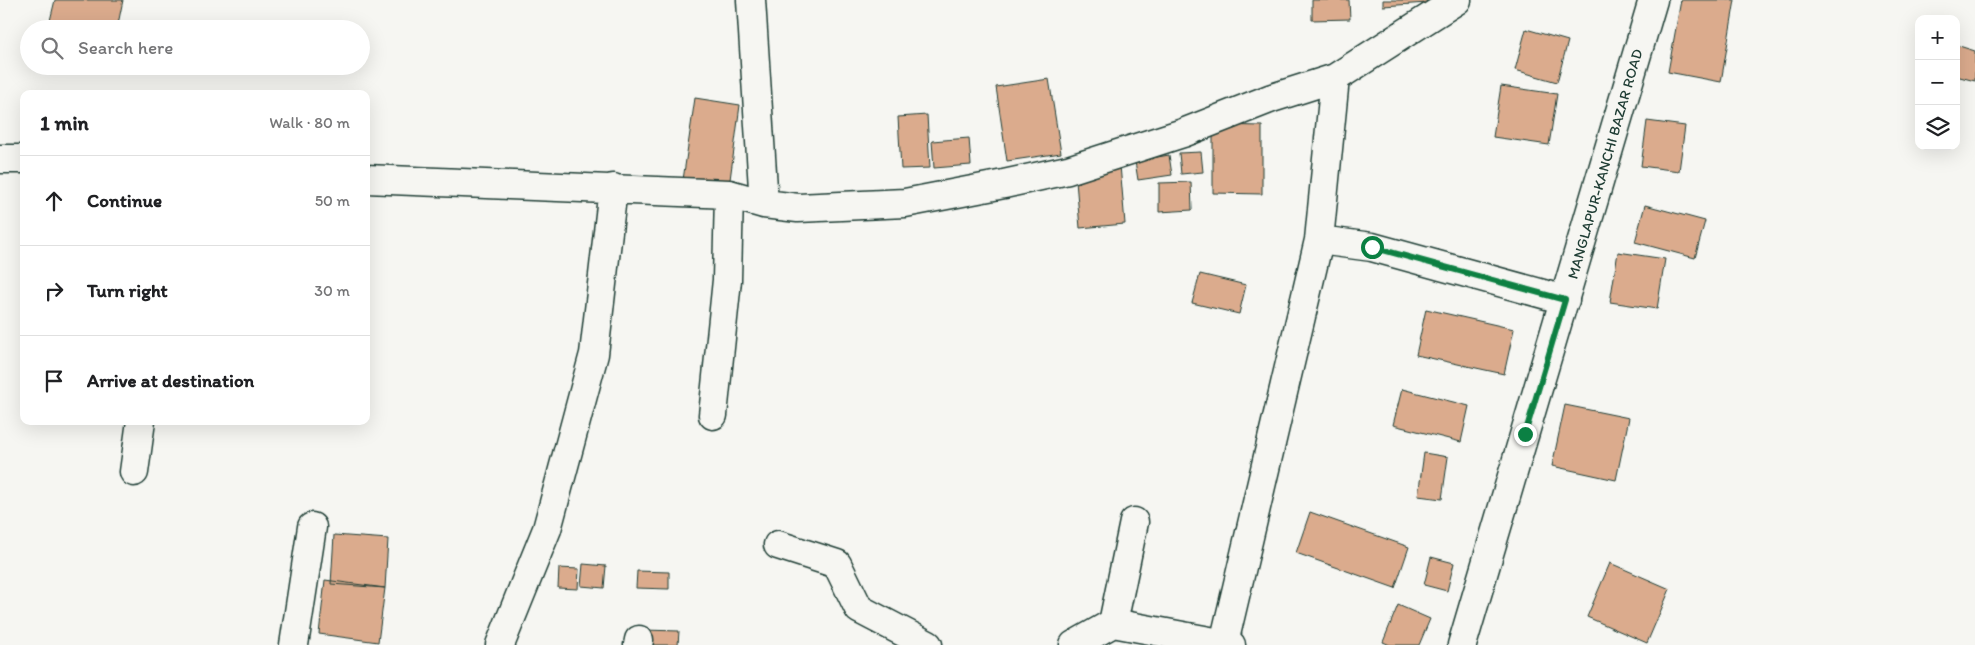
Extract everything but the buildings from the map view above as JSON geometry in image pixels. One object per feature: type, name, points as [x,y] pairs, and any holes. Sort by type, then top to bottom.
[{"type":"street","points":[[751,0],[764,204]]},
{"type":"street","points":[[370,179],[729,194],[764,204],[798,208],[905,203],[1068,170],[1174,136],[1272,98],[1335,78],[1457,0]]},
{"type":"street","name":"MANGLAPUR-KANCHI BAZAR ROAD","points":[[1462,645],[1653,0]]},
{"type":"street","points":[[1074,645],[1113,623],[1227,644],[1319,240],[1335,78]]},
{"type":"street","points":[[0,159],[20,159]]},
{"type":"street","points":[[500,645],[547,529],[594,354],[613,188]]},
{"type":"street","points":[[713,415],[727,280],[729,194]]},
{"type":"street","points":[[1319,240],[1372,247],[1565,300]]},
{"type":"street","points":[[134,472],[141,425]]},
{"type":"street","points":[[1113,623],[1134,522]]},
{"type":"street","points":[[294,645],[312,527]]},
{"type":"street","points":[[778,545],[837,564],[859,609],[928,645]]},
{"type":"route","points":[[1372,247],[1565,300],[1525,434]]}]
